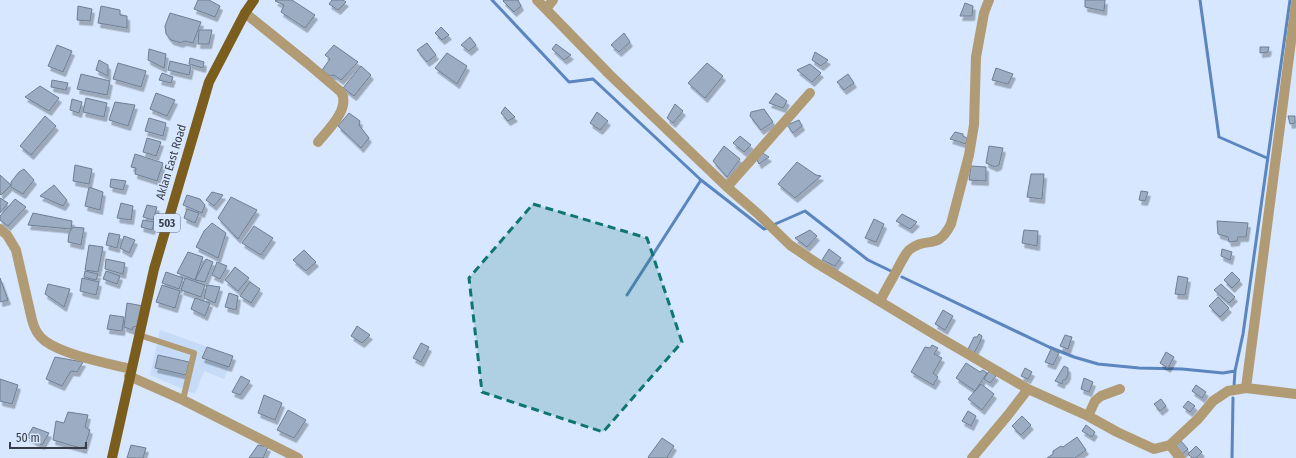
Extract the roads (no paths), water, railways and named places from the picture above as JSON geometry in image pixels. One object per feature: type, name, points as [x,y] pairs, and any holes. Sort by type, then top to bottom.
[{"type":"main road","name":"Aklan East Road","points":[[112,458],[154,269],[210,82],[244,13],[254,0]]},
{"type":"street","points":[[537,0],[610,75],[726,187],[757,213],[790,245],[880,301],[1028,389],[1088,416],[1152,453],[1170,445],[1198,419],[1213,401],[1228,391],[1246,388],[1296,394]]},
{"type":"street","points":[[546,9],[553,0]]},
{"type":"street","points":[[880,301],[907,252],[918,243],[940,240],[948,231],[951,224],[969,155],[974,125],[976,57],[984,13],[989,0]]},
{"type":"street","points":[[1246,388],[1296,3]]},
{"type":"street","points":[[244,13],[307,63],[341,92],[344,97],[345,102],[337,119],[318,142]]},
{"type":"street","points":[[726,187],[810,93]]},
{"type":"street","points":[[0,229],[7,235],[16,250],[32,320],[36,331],[44,340],[56,347],[130,373],[298,458]]},
{"type":"street","points":[[972,458],[1028,389]]},
{"type":"street","points":[[1088,416],[1095,401],[1102,396],[1120,389]]},
{"type":"street","points":[[1170,445],[1180,458]]},
{"type":"lane","points":[[139,334],[194,353],[183,400]]},
{"type":"waterway","points":[[492,0],[569,82],[593,79],[701,180],[764,229],[767,228]]},
{"type":"waterway","points":[[1200,0],[1219,137],[1267,158]]},
{"type":"waterway","points":[[1234,386],[1235,371],[1243,334],[1290,0]]},
{"type":"waterway","points":[[627,295],[701,180]]},
{"type":"waterway","points":[[773,225],[805,211],[868,260],[893,272]]},
{"type":"waterway","points":[[902,277],[1049,347],[1074,357],[1098,364],[1223,373],[1235,371]]},
{"type":"waterway","points":[[1232,458],[1233,398]]}]
